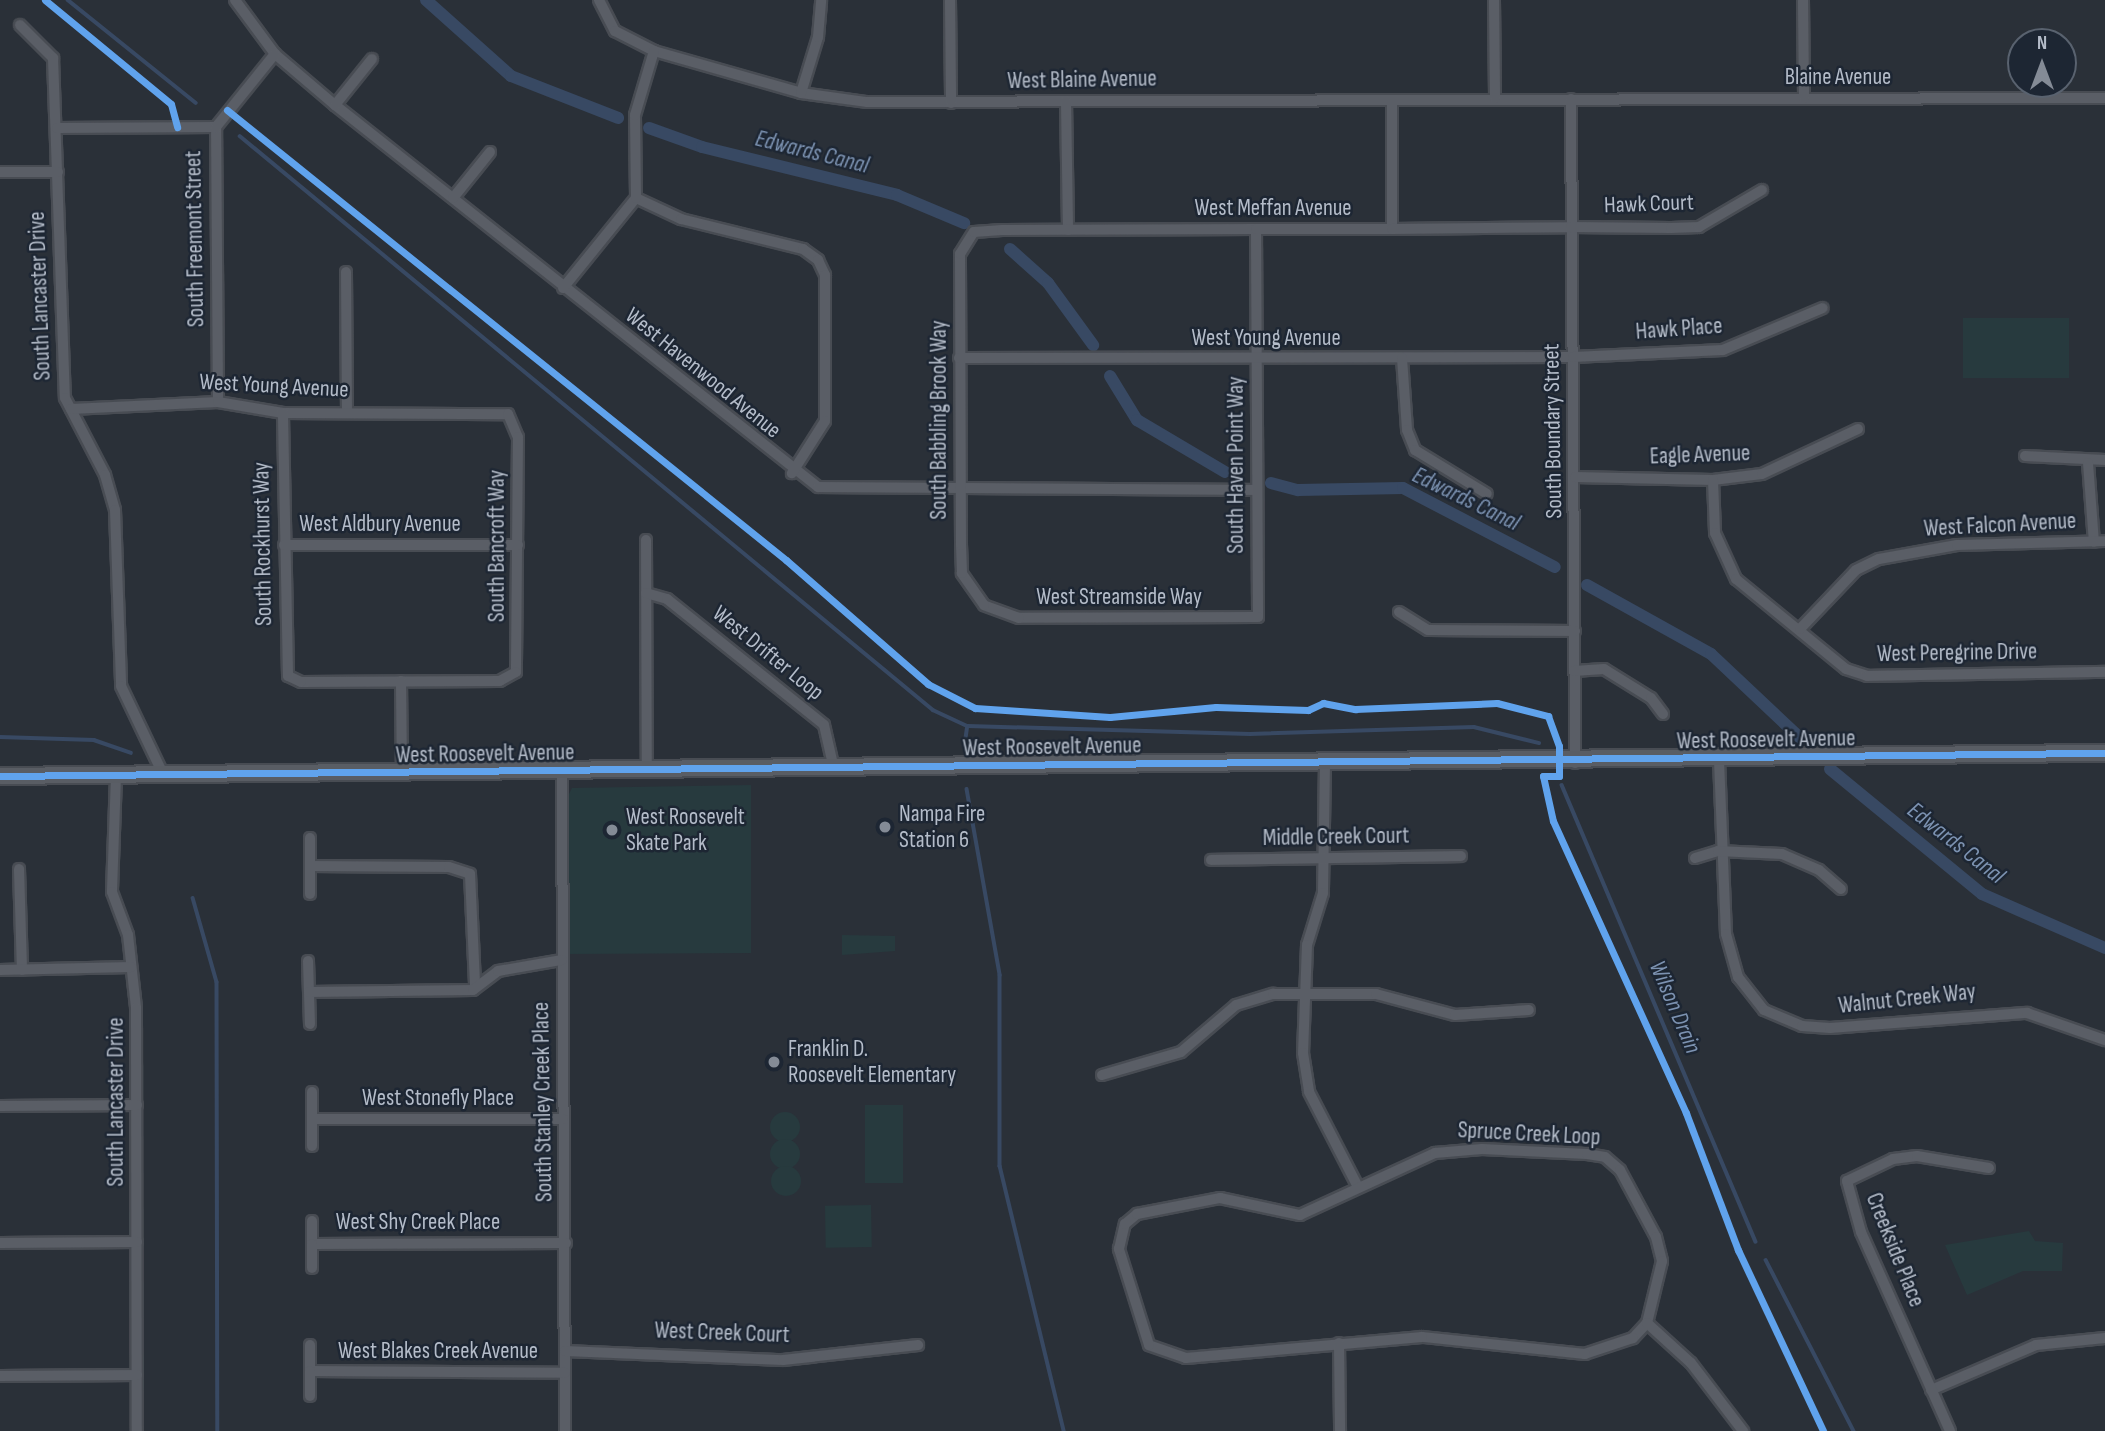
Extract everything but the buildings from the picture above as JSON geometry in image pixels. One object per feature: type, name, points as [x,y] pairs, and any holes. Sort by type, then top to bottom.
[{"type":"street","name":"West Havenwood Avenue","points":[[235,0],[275,54],[335,105],[792,473],[839,491],[1257,490]]},
{"type":"street","name":"West Blaine Avenue","points":[[599,0],[608,23],[628,41],[654,51],[801,93],[867,102],[1571,99]]},
{"type":"street","points":[[801,93],[818,37],[821,0]]},
{"type":"street","points":[[950,0],[951,103]]},
{"type":"street","points":[[1494,0],[1495,98]]},
{"type":"street","points":[[1803,0],[1804,98]]},
{"type":"street","name":"South Lancaster Drive","points":[[20,25],[53,58],[62,368],[71,409],[105,475],[115,510],[127,710],[164,776]]},
{"type":"street","points":[[563,288],[636,198],[635,115],[654,51]]},
{"type":"street","name":"South Freemont Street","points":[[218,402],[216,127],[275,54]]},
{"type":"street","points":[[335,105],[372,59]]},
{"type":"street","name":"Blaine Avenue","points":[[1571,99],[2105,98]]},
{"type":"street","name":"South Boundary Street","points":[[1571,99],[1575,762]]},
{"type":"street","points":[[1392,100],[1392,229]]},
{"type":"street","points":[[1066,101],[1068,230]]},
{"type":"street","points":[[57,128],[216,127]]},
{"type":"street","points":[[453,198],[490,152]]},
{"type":"street","points":[[0,172],[58,172]]},
{"type":"street","name":"Hawk Court","points":[[1571,227],[1699,227],[1762,191]]},
{"type":"street","points":[[636,198],[681,219],[803,249],[818,260],[825,275],[825,421],[792,473]]},
{"type":"street","name":"West Meffan Avenue","points":[[974,232],[1571,227]]},
{"type":"street","name":"South Haven Point Way","points":[[1256,229],[1258,617]]},
{"type":"street","name":"South Babbling Brook Way","points":[[974,232],[960,254],[962,573],[984,604]]},
{"type":"street","points":[[346,272],[347,411]]},
{"type":"street","name":"Hawk Place","points":[[1573,357],[1723,350],[1823,308]]},
{"type":"street","name":"West Young Avenue","points":[[959,358],[1573,357]]},
{"type":"street","points":[[1402,358],[1407,430],[1415,450],[1487,494]]},
{"type":"street","name":"West Young Avenue","points":[[71,409],[218,402],[283,413],[493,411],[514,420]]},
{"type":"street","name":"South Rockhurst Way","points":[[283,413],[288,676],[301,682],[401,681]]},
{"type":"street","name":"South Bancroft Way","points":[[401,681],[500,681],[516,673],[518,545],[514,420]]},
{"type":"street","name":"Eagle Avenue","points":[[1575,477],[1713,480],[1787,467],[1858,429]]},
{"type":"street","points":[[2025,456],[2088,463],[2105,460]]},
{"type":"street","points":[[2088,463],[2100,542]]},
{"type":"street","name":"West Peregrine Drive","points":[[1713,480],[1715,533],[1736,579],[1846,669],[1867,676],[2105,672]]},
{"type":"street","points":[[646,540],[647,771]]},
{"type":"street","name":"West Falcon Avenue","points":[[1800,629],[1856,570],[1879,559],[1957,545],[2100,542]]},
{"type":"street","name":"West Aldbury Avenue","points":[[284,545],[518,545]]},
{"type":"street","name":"West Drifter Loop","points":[[646,593],[667,599],[824,725],[834,769]]},
{"type":"street","name":"West Streamside Way","points":[[984,604],[1020,618],[1258,617]]},
{"type":"street","points":[[1399,612],[1427,630],[1575,631]]},
{"type":"street","points":[[1574,671],[1604,669],[1651,698],[1663,713]]},
{"type":"street","points":[[401,681],[402,774]]},
{"type":"street","name":"West Roosevelt Avenue","points":[[0,776],[1575,762],[2105,753]]},
{"type":"street","name":"Walnut Creek Way","points":[[1719,760],[1718,851],[1726,934],[1738,976],[1749,996],[1784,1020],[1844,1028],[2027,1013],[2105,1040]]},
{"type":"street","points":[[1325,763],[1324,858],[1304,992],[1309,1092],[1357,1185]]},
{"type":"street","name":"South Stanley Creek Place","points":[[562,772],[565,1431]]},
{"type":"street","name":"South Lancaster Drive","points":[[116,776],[112,892],[128,935],[137,1105],[137,1431]]},
{"type":"street","points":[[310,838],[310,894]]},
{"type":"street","points":[[1695,858],[1718,851],[1782,854],[1819,870],[1841,889]]},
{"type":"street","name":"Middle Creek Court","points":[[1211,860],[1461,856]]},
{"type":"street","points":[[310,866],[449,867],[470,874],[475,985]]},
{"type":"street","points":[[19,869],[22,970]]},
{"type":"street","points":[[309,992],[475,985],[498,971],[562,960]]},
{"type":"street","points":[[308,961],[310,1024]]},
{"type":"street","points":[[0,970],[131,967]]},
{"type":"street","points":[[1102,1074],[1181,1052],[1236,1004],[1304,992],[1376,994],[1455,1015],[1529,1010]]},
{"type":"street","points":[[312,1092],[312,1146]]},
{"type":"street","points":[[0,1106],[137,1105]]},
{"type":"street","name":"West Stonefly Place","points":[[312,1119],[563,1119]]},
{"type":"street","name":"Spruce Creek Loop","points":[[1459,1149],[1605,1157],[1620,1170],[1656,1237],[1662,1273],[1647,1323],[1633,1338],[1585,1354],[1422,1337],[1186,1358],[1158,1352],[1135,1313],[1119,1237],[1137,1214],[1187,1201],[1220,1198],[1300,1215],[1357,1185],[1459,1149]]},
{"type":"street","name":"Creekside Place","points":[[1950,1431],[1861,1232],[1847,1181],[1893,1158],[1917,1156],[1989,1168]]},
{"type":"street","name":"West Shy Creek Place","points":[[312,1221],[312,1268]]},
{"type":"street","points":[[0,1243],[137,1242]]},
{"type":"street","name":"West Shy Creek Place","points":[[312,1244],[566,1242]]},
{"type":"street","points":[[1647,1323],[1692,1363],[1744,1431]]},
{"type":"street","points":[[1931,1390],[2036,1345],[2105,1338]]},
{"type":"street","points":[[1339,1343],[1340,1431]]},
{"type":"street","name":"West Blakes Creek Avenue","points":[[310,1345],[310,1396]]},
{"type":"street","name":"West Creek Court","points":[[565,1351],[783,1360],[918,1345]]},
{"type":"street","name":"West Blakes Creek Avenue","points":[[310,1371],[565,1373]]},
{"type":"street","points":[[0,1376],[137,1375]]},
{"type":"green space","points":[[1963,318],[2069,318],[2069,378],[1963,378]]},
{"type":"green space","points":[[751,785],[751,953],[568,954],[567,798],[572,788]]},
{"type":"green space","points":[[842,935],[895,936],[895,951],[842,955]]},
{"type":"green space","points":[[865,1105],[903,1105],[903,1183],[865,1183]]},
{"type":"green space","points":[[785,1112],[796,1116],[800,1127],[796,1138],[785,1142],[774,1138],[770,1127],[774,1116]]},
{"type":"green space","points":[[785,1139],[796,1143],[800,1154],[796,1165],[785,1169],[774,1165],[770,1154],[774,1143]]},
{"type":"green space","points":[[786,1166],[797,1170],[801,1181],[797,1192],[786,1196],[775,1192],[771,1181],[775,1170]]},
{"type":"green space","points":[[871,1205],[872,1247],[826,1248],[825,1206]]},
{"type":"green space","points":[[2029,1231],[2035,1241],[2063,1243],[2062,1271],[2023,1271],[1967,1295],[1945,1245]]},
{"type":"waterway","name":"Wilson Drain","points":[[68,0],[196,103]]},
{"type":"waterway","name":"Edwards Canal","points":[[426,0],[511,76],[618,118]]},
{"type":"waterway","name":"Edwards Canal","points":[[649,128],[702,147],[897,195],[964,223]]},
{"type":"waterway","name":"Wilson Drain","points":[[240,136],[933,710],[968,726],[1250,734],[1474,727],[1539,743]]},
{"type":"waterway","name":"Edwards Canal","points":[[1010,249],[1048,283],[1093,345]]},
{"type":"waterway","name":"Edwards Canal","points":[[1110,376],[1137,420],[1225,472]]},
{"type":"waterway","name":"Edwards Canal","points":[[1271,483],[1298,490],[1403,488],[1555,567]]},
{"type":"waterway","name":"Edwards Canal","points":[[1587,585],[1711,654],[1800,738]]},
{"type":"waterway","points":[[965,742],[967,727]]},
{"type":"waterway","points":[[0,737],[94,740],[131,753]]},
{"type":"waterway","name":"Edwards Canal","points":[[1830,769],[1982,894],[2105,948]]},
{"type":"waterway","name":"Wilson Drain","points":[[1562,785],[1756,1242]]},
{"type":"waterway","points":[[967,789],[1000,975],[1000,1166],[1064,1431]]},
{"type":"waterway","points":[[193,898],[217,982],[218,1431]]},
{"type":"waterway","name":"Wilson Drain","points":[[1766,1260],[1854,1431]]},
{"type":"cycle path","points":[[45,0],[171,104],[177,127]]},
{"type":"cycle path","points":[[227,110],[786,560],[928,684],[975,708],[1110,717],[1216,707],[1308,710],[1323,703],[1355,709],[1497,703],[1548,716],[1559,746],[1559,776],[1543,776],[1553,821],[1686,1113],[1738,1250],[1823,1431]]},
{"type":"cycle path","points":[[0,776],[2105,753]]},
{"type":"place","name":"Nampa Fire Station 6","points":[[885,827]]},
{"type":"place","name":"West Roosevelt Skate Park","points":[[612,830]]},
{"type":"place","name":"Franklin D. Roosevelt Elementary","points":[[774,1062]]}]
